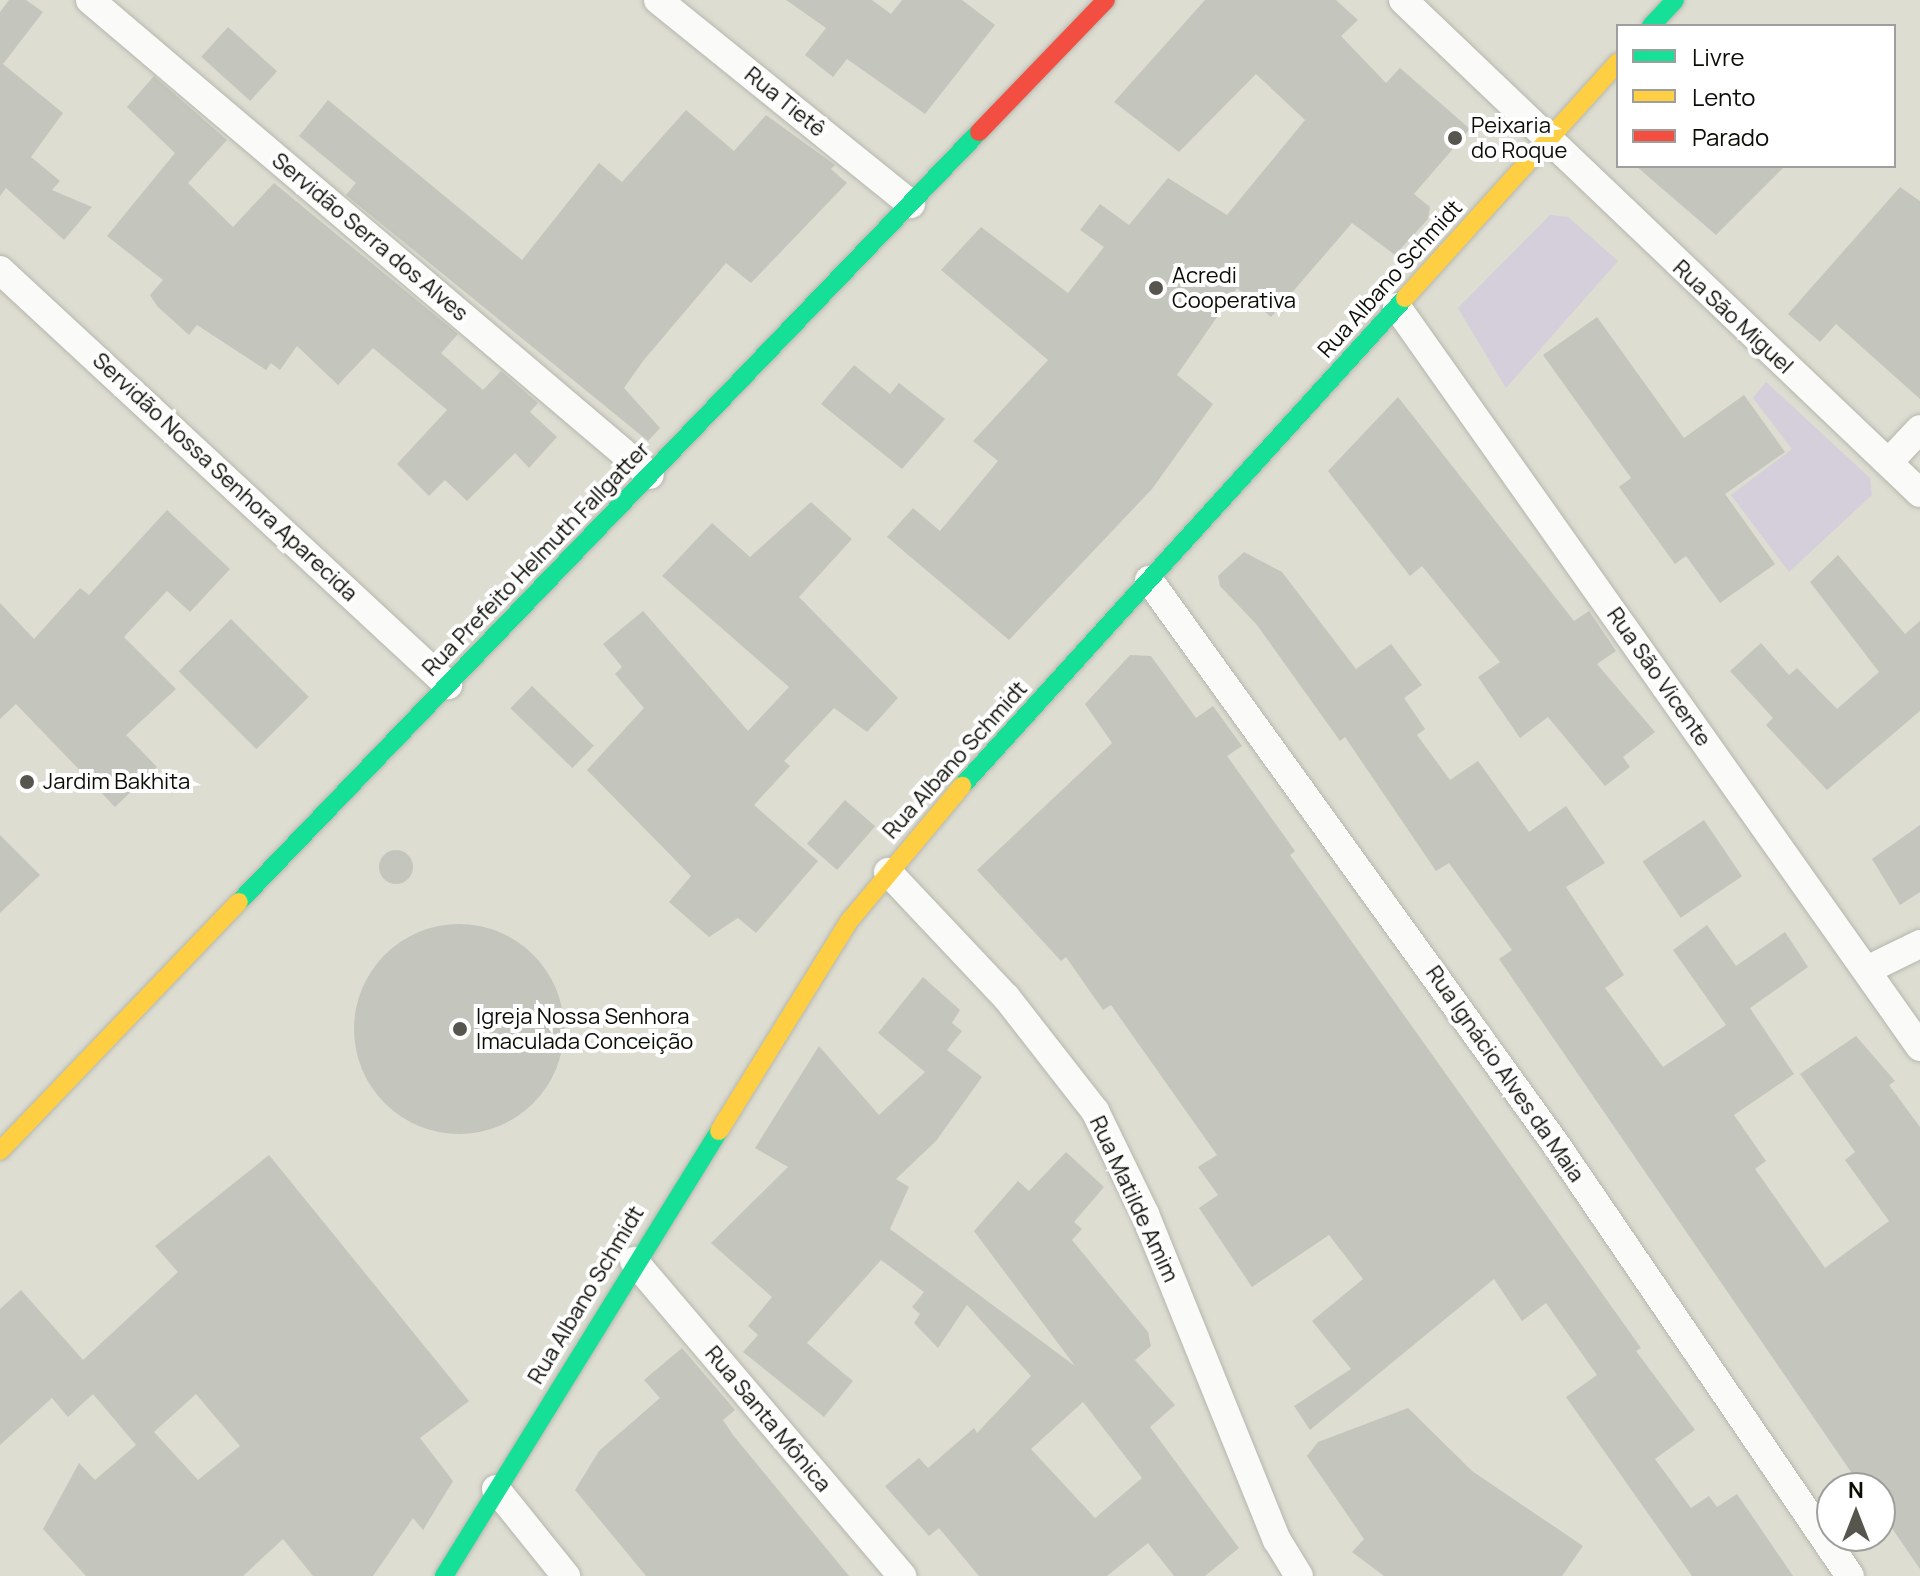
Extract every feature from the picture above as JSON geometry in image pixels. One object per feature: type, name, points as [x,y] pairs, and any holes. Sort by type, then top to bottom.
[{"type":"main road","name":"Rua Prefeito Helmuth Fallgatter","points":[[0,1151],[1106,0]]},
{"type":"main road","points":[[1653,24],[1675,0]]},
{"type":"main road","name":"Rua Albano Schmidt","points":[[444,1576],[634,1261],[888,872],[1616,64]]},
{"type":"street","name":"Servidão Serra dos Alves","points":[[90,0],[650,475]]},
{"type":"street","name":"Rua Tietê","points":[[658,0],[911,204]]},
{"type":"street","name":"Rua São Miguel","points":[[1403,0],[1545,142],[1920,493]]},
{"type":"street","name":"Servidão Nossa Senhora Aparecida","points":[[0,270],[448,685]]},
{"type":"street","name":"Rua São Vicente","points":[[1397,307],[1920,1047]]},
{"type":"street","points":[[1889,462],[1920,429]]},
{"type":"street","name":"Rua Ignácio Alves da Maia","points":[[1149,580],[1549,1134],[1850,1576]]},
{"type":"street","name":"Rua Matilde Amim","points":[[888,872],[1006,997],[1095,1111],[1145,1214],[1277,1540],[1299,1576]]},
{"type":"street","points":[[1867,970],[1920,944]]},
{"type":"street","name":"Rua Santa Mônica","points":[[634,1261],[902,1576]]},
{"type":"street","points":[[496,1489],[566,1576]]},
{"type":"shaded area","points":[[1550,215],[1568,217],[1618,261],[1506,388],[1458,308]]},
{"type":"shaded area","points":[[1766,382],[1870,478],[1872,495],[1789,572],[1731,495],[1792,449],[1753,398]]},
{"type":"building","points":[[9,0],[26,0],[43,12],[3,64],[63,113],[31,157],[60,181],[52,190],[92,207],[64,240],[6,188],[0,196],[0,12]]},
{"type":"building","points":[[786,0],[872,0],[891,14],[902,0],[962,0],[995,25],[925,114],[847,59],[833,77],[805,55],[826,28]]},
{"type":"building","points":[[1205,0],[1336,0],[1358,20],[1341,36],[1386,83],[1400,68],[1470,129],[1414,194],[1430,207],[1428,219],[1395,255],[1352,223],[1271,317],[1237,288],[1177,375],[1213,404],[1152,489],[1009,640],[887,537],[913,508],[940,531],[998,461],[973,441],[1048,360],[941,270],[981,227],[1068,293],[1104,247],[1080,230],[1100,204],[1129,225],[1168,178],[1227,215],[1305,120],[1256,74],[1179,152],[1114,102]]},
{"type":"building","points":[[228,27],[277,71],[250,101],[201,57]]},
{"type":"building","points":[[154,76],[227,140],[188,183],[233,227],[274,183],[458,334],[441,353],[483,390],[501,371],[538,403],[530,412],[557,437],[529,468],[515,453],[467,501],[445,480],[429,496],[397,464],[447,410],[373,348],[338,385],[297,346],[280,370],[271,363],[266,370],[197,325],[189,335],[157,306],[150,295],[163,280],[107,236],[175,153],[127,107]]},
{"type":"building","points":[[328,100],[522,260],[599,163],[622,182],[686,110],[734,151],[766,115],[835,165],[831,169],[847,183],[751,283],[726,263],[643,361],[624,388],[660,428],[648,441],[346,195],[356,183],[299,136]]},
{"type":"building","points":[[1638,168],[1783,168],[1716,235]]},
{"type":"building","points":[[1900,187],[1920,201],[1920,399],[1836,324],[1820,342],[1788,314]]},
{"type":"building","points":[[1597,317],[1684,438],[1744,395],[1785,452],[1725,494],[1775,564],[1720,603],[1686,556],[1675,564],[1619,487],[1631,478],[1543,355]]},
{"type":"building","points":[[854,365],[890,394],[899,383],[945,419],[902,469],[821,404]]},
{"type":"building","points":[[1398,397],[1574,621],[1589,611],[1616,651],[1597,664],[1655,732],[1623,757],[1630,767],[1605,786],[1548,717],[1520,738],[1478,677],[1500,662],[1422,566],[1410,576],[1328,471]]},
{"type":"building","points":[[811,502],[852,539],[799,597],[898,698],[867,732],[834,708],[784,761],[790,766],[754,805],[818,861],[756,933],[738,918],[709,937],[669,902],[691,876],[587,770],[644,708],[615,674],[622,667],[603,644],[643,611],[748,731],[789,687],[662,576],[712,523],[750,557]]},
{"type":"building","points":[[167,510],[230,569],[190,612],[167,591],[124,637],[176,689],[126,735],[157,767],[115,807],[16,704],[0,719],[0,603],[34,639],[80,588],[89,595]]},
{"type":"building","points":[[1244,552],[1282,572],[1356,669],[1391,644],[1422,685],[1404,698],[1425,729],[1417,735],[1450,780],[1478,761],[1529,832],[1566,806],[1605,863],[1566,887],[1624,975],[1605,988],[1663,1067],[1726,1025],[1673,950],[1707,925],[1736,966],[1785,932],[1808,967],[1750,1008],[1794,1074],[1734,1115],[1766,1161],[1755,1169],[1825,1268],[1889,1221],[1845,1160],[1855,1152],[1800,1074],[1856,1036],[1895,1081],[1889,1085],[1920,1127],[1920,1569],[1896,1534],[1896,1472],[1851,1472],[1499,959],[1512,950],[1449,863],[1436,871],[1345,737],[1340,741],[1257,625],[1220,586],[1218,576]]},
{"type":"building","points":[[1838,555],[1905,634],[1920,621],[1920,711],[1827,790],[1766,725],[1773,718],[1730,671],[1761,643],[1789,675],[1797,668],[1837,709],[1879,672],[1810,582]]},
{"type":"building","points":[[231,619],[309,697],[256,749],[179,671]]},
{"type":"building","points":[[1130,655],[1151,656],[1196,718],[1213,706],[1242,746],[1227,756],[1295,851],[1290,855],[1641,1348],[1636,1351],[1695,1430],[1655,1459],[1691,1508],[1709,1496],[1717,1507],[1737,1494],[1793,1576],[1692,1576],[1566,1397],[1597,1375],[1546,1303],[1522,1321],[1494,1279],[1310,1430],[1294,1406],[1351,1369],[1312,1321],[1363,1279],[1329,1235],[1252,1287],[1199,1208],[1218,1195],[1198,1167],[1217,1155],[1111,1005],[1103,1010],[1066,957],[1061,961],[977,870],[1112,743],[1085,704]]},
{"type":"building","points":[[532,686],[594,746],[572,768],[510,708]]},
{"type":"building","points":[[845,800],[875,826],[837,870],[807,844]]},
{"type":"building","points":[[1704,820],[1742,876],[1681,918],[1643,861]]},
{"type":"building","points":[[1920,825],[1920,892],[1900,905],[1872,859]]},
{"type":"building","points":[[0,835],[40,875],[0,913]]},
{"type":"building","points":[[396,850],[408,855],[413,867],[408,879],[396,884],[384,879],[379,867],[384,855]]},
{"type":"building","name":"Igreja Nossa Senhora Imaculada Conceição","points":[[459,924],[499,932],[518,941],[534,954],[547,970],[556,989],[564,1029],[556,1069],[547,1088],[534,1104],[518,1117],[499,1126],[459,1134],[419,1126],[400,1117],[384,1104],[371,1088],[362,1069],[354,1029],[362,989],[371,970],[384,954],[400,941],[419,932]]},
{"type":"building","points":[[923,977],[960,1010],[952,1023],[962,1031],[947,1050],[982,1077],[936,1141],[896,1179],[909,1187],[890,1229],[1075,1366],[974,1231],[1018,1181],[1029,1191],[1066,1152],[1104,1187],[1074,1222],[1082,1229],[1072,1240],[1148,1332],[1151,1346],[1135,1360],[1175,1405],[1150,1427],[1239,1548],[1205,1576],[1174,1576],[1148,1543],[1107,1576],[979,1576],[939,1528],[929,1536],[885,1486],[919,1458],[928,1468],[974,1428],[977,1433],[1031,1376],[967,1305],[938,1348],[914,1323],[920,1314],[912,1307],[924,1292],[881,1260],[807,1343],[853,1381],[824,1417],[743,1352],[758,1335],[748,1326],[772,1297],[711,1243],[788,1167],[755,1148],[819,1046],[879,1115],[925,1072],[878,1033]],"holes":[[[1083,1402],[1142,1478],[1095,1518],[1031,1449]]]},
{"type":"building","points":[[269,1155],[469,1401],[420,1438],[453,1481],[423,1530],[413,1518],[373,1576],[313,1576],[283,1539],[243,1576],[86,1576],[43,1529],[79,1463],[95,1480],[136,1445],[93,1394],[68,1417],[52,1398],[0,1445],[0,1309],[21,1290],[83,1360],[178,1272],[155,1246]],"holes":[[[196,1394],[240,1446],[198,1480],[154,1432]]]},
{"type":"building","points":[[682,1348],[735,1410],[723,1420],[733,1435],[849,1576],[646,1576],[575,1490],[599,1451],[660,1398],[644,1380]]},
{"type":"building","points":[[1408,1408],[1472,1471],[1583,1546],[1562,1576],[1384,1576],[1352,1552],[1364,1539],[1307,1456],[1318,1442]]},
{"type":"traffic: fast","points":[[1653,24],[1675,0]]},
{"type":"traffic: fast","points":[[239,902],[979,132]]},
{"type":"traffic: fast","points":[[962,786],[1405,298]]},
{"type":"traffic: fast","points":[[444,1576],[719,1131]]},
{"type":"traffic: slow","points":[[1405,298],[1616,64]]},
{"type":"traffic: slow","points":[[719,1131],[850,920],[962,786]]},
{"type":"traffic: slow","points":[[0,1151],[239,902]]},
{"type":"traffic: jam","points":[[979,132],[1106,0]]},
{"type":"place","name":"Peixaria do Roque","points":[[1455,138]]},
{"type":"place","name":"Acredi Cooperativa","points":[[1156,288]]},
{"type":"place","name":"Jardim Bakhita","points":[[27,782]]},
{"type":"place","name":"Igreja Nossa Senhora Imaculada Conceição","points":[[460,1029]]}]
